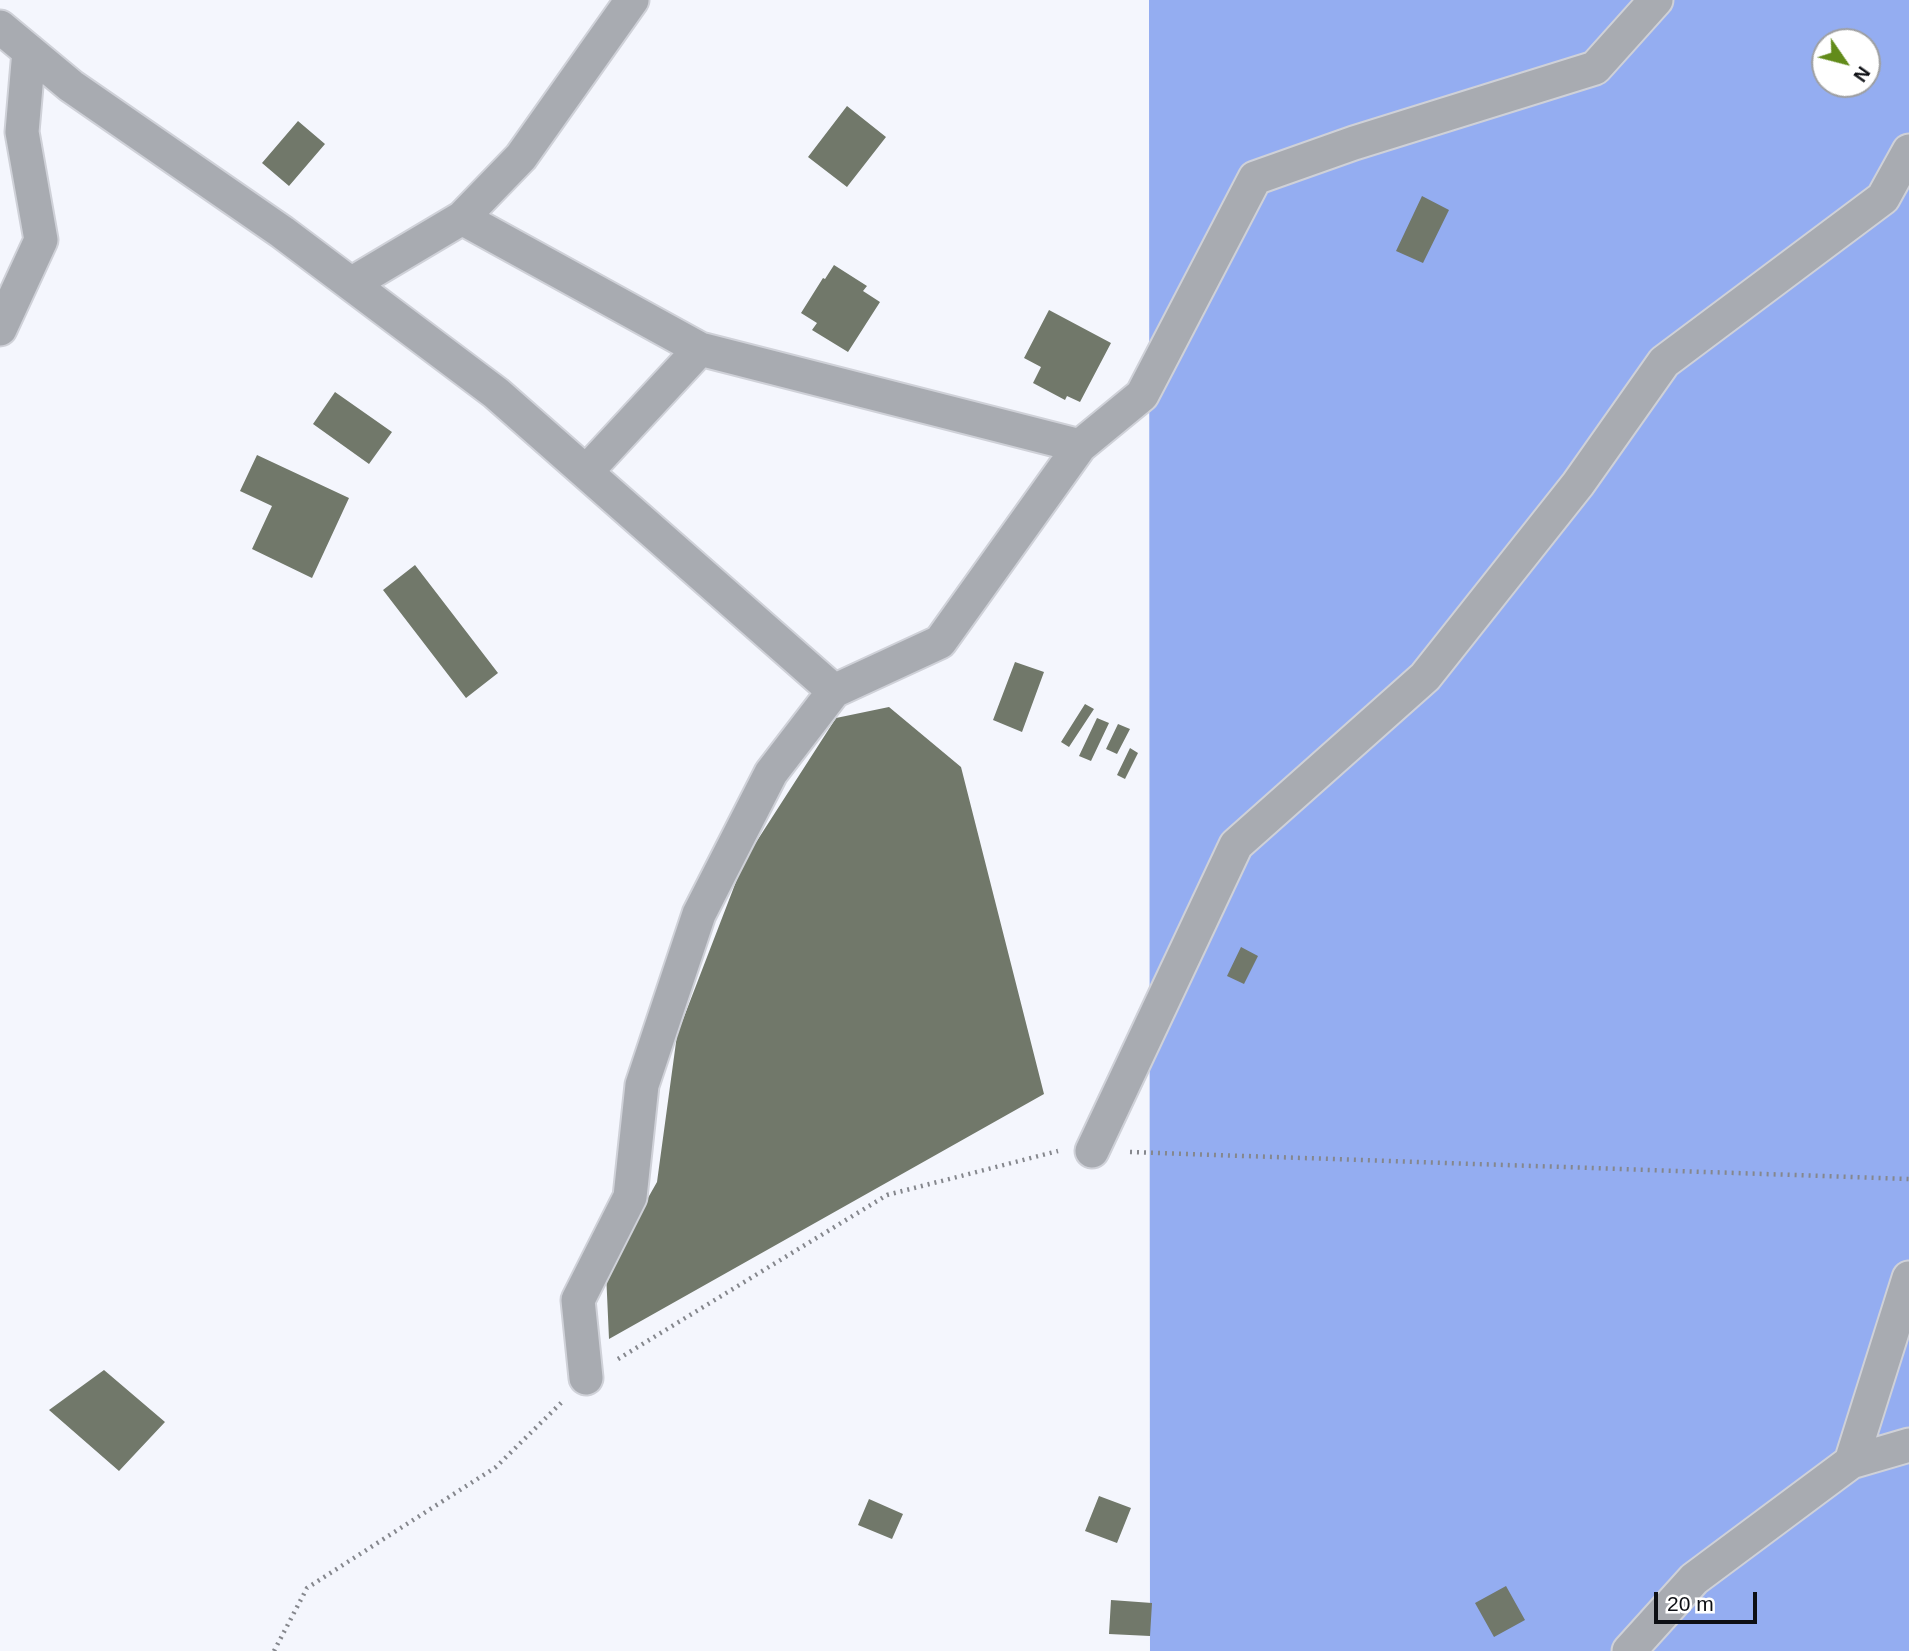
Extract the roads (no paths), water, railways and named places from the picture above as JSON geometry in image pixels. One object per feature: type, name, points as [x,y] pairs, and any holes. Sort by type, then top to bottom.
[{"type":"street","points":[[351,284],[462,218],[521,157],[632,0]]},
{"type":"street","points":[[586,1378],[578,1300],[630,1197],[642,1085],[699,914],[771,773],[834,691],[940,642],[1080,446],[1142,395],[1255,178],[1354,143],[1595,68],[1656,0]]},
{"type":"street","points":[[0,27],[71,86],[282,232],[496,393],[834,691]]},
{"type":"street","points":[[0,328],[41,240],[22,132],[29,51]]},
{"type":"street","points":[[1092,1151],[1236,845],[1425,677],[1578,484],[1664,362],[1883,198],[1909,151]]},
{"type":"street","points":[[462,218],[700,349],[1080,446]]},
{"type":"street","points":[[586,472],[700,349]]},
{"type":"street","points":[[1851,1462],[1909,1278]]},
{"type":"street","points":[[1629,1651],[1694,1579],[1851,1462],[1909,1445]]}]
